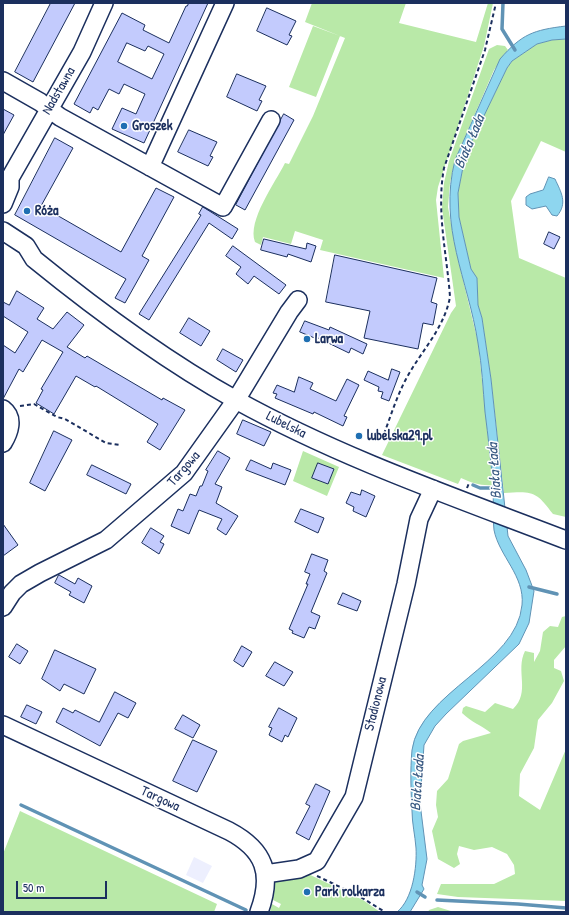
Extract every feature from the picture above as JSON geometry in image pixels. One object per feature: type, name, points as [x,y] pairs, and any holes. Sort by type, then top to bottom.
[{"type":"street","name":"Nadstawna","points":[[3,204],[10,187],[7,181],[82,52],[104,3]]},
{"type":"street","points":[[150,167],[225,3]]},
{"type":"street","points":[[3,81],[49,108],[60,117],[223,207],[270,120]]},
{"type":"street","name":"Lubelska","points":[[3,231],[26,246],[34,259]]},
{"type":"street","name":"Lubelska","points":[[3,244],[20,254],[34,259],[134,336],[236,400],[328,446],[433,489],[566,540]]},
{"type":"street","name":"Targowa","points":[[3,607],[12,593],[21,584],[106,540],[175,482],[192,462],[236,400],[289,312],[298,300]]},
{"type":"street","points":[[3,443],[10,427],[4,410]]},
{"type":"street","name":"Stadionowa","points":[[265,874],[299,869],[317,861],[354,797],[406,584],[419,519],[433,489]]},
{"type":"street","name":"Targowa","points":[[3,725],[240,837],[255,849],[262,863],[265,874],[265,894],[259,912]]},
{"type":"path","points":[[384,434],[405,380],[441,325],[448,308],[450,298],[440,209],[440,188],[444,168],[485,50],[496,3]]},
{"type":"path","points":[[4,410],[34,404],[57,417],[65,419],[106,443],[120,445]]},
{"type":"path","points":[[311,874],[359,896],[385,912]]},
{"type":"shaded area","points":[[194,857],[212,866],[203,883],[186,875]]},
{"type":"green space","points":[[312,3],[406,3],[399,23],[476,42],[488,3],[493,3],[484,46],[438,187],[436,200],[444,278],[320,250],[323,240],[295,231],[291,244],[263,237],[261,245],[255,242],[254,233],[258,213],[285,163],[289,164],[313,116],[345,38],[305,22]]},
{"type":"green space","points":[[313,26],[340,36],[316,97],[289,87]]},
{"type":"green space","points":[[566,39],[566,152],[541,141],[511,201],[519,258],[566,278],[566,517],[553,514],[538,497],[533,494],[522,492],[504,493],[491,379],[482,318],[478,305],[477,278],[471,269],[459,217],[458,193],[464,162],[468,155],[468,149],[507,68],[512,61],[537,44],[552,40]]},
{"type":"green space","points":[[497,45],[505,46],[508,50],[494,70],[455,160],[450,183],[448,207],[456,251],[478,342],[493,485],[477,484],[461,478],[458,484],[382,455],[451,313],[456,306],[442,208],[444,183],[449,161],[489,49]]},
{"type":"green space","points":[[303,451],[339,467],[327,496],[293,481]]},
{"type":"green space","points":[[566,616],[566,646],[554,660],[554,668],[561,671],[564,681],[552,703],[538,720],[534,748],[520,774],[519,796],[540,810],[566,749],[566,901],[458,897],[437,894],[441,884],[494,884],[515,874],[514,865],[507,854],[492,847],[474,850],[459,846],[457,854],[460,864],[454,868],[438,859],[432,831],[438,817],[436,805],[437,791],[448,779],[459,744],[463,741],[491,733],[465,716],[462,713],[463,708],[466,706],[485,712],[495,703],[513,709],[521,696],[521,666],[525,651],[534,653],[534,662],[540,651],[543,632],[550,626],[558,627],[562,617]]},
{"type":"green space","points":[[20,811],[217,904],[214,912],[3,912],[3,854]]},
{"type":"green space","points":[[304,872],[363,900],[380,912],[270,912],[272,904],[279,908],[281,904],[273,900],[275,881]]},
{"type":"green space","points":[[438,907],[454,912],[428,912],[429,910]]},
{"type":"water","name":"Biała Łada","points":[[566,26],[566,39],[552,40],[537,44],[512,61],[507,68],[468,149],[468,155],[464,162],[458,193],[459,217],[471,269],[477,278],[478,305],[482,318],[491,379],[508,536],[526,570],[534,591],[529,623],[519,644],[446,714],[435,726],[424,745],[420,803],[427,859],[422,885],[424,889],[410,912],[397,912],[407,899],[415,873],[416,848],[412,816],[411,766],[412,750],[419,730],[432,711],[449,694],[487,662],[504,644],[516,626],[522,605],[520,585],[501,549],[494,530],[493,485],[479,352],[452,230],[450,208],[451,184],[455,160],[500,59],[515,44],[529,35],[545,29]]},
{"type":"water","points":[[549,177],[555,179],[563,202],[557,216],[552,215],[546,206],[532,209],[526,205],[526,197],[530,194],[543,190]]},
{"type":"building","points":[[51,3],[75,3],[33,82],[15,72]]},
{"type":"building","points":[[189,3],[208,3],[144,143],[112,129],[122,108],[136,114],[145,94],[124,84],[119,94],[109,89],[98,110],[93,107],[90,113],[74,104],[122,13],[145,25],[143,30],[169,43]],"holes":[[[127,43],[145,51],[148,46],[164,54],[152,79],[118,62]]]},
{"type":"building","points":[[267,8],[296,21],[289,35],[292,36],[287,45],[257,31]]},
{"type":"building","points":[[237,74],[266,86],[259,100],[262,101],[257,111],[227,97]]},
{"type":"building","points":[[3,109],[14,115],[3,135]]},
{"type":"building","points":[[284,114],[294,120],[245,210],[236,205]]},
{"type":"building","points":[[189,130],[217,142],[210,156],[213,157],[208,166],[178,152]]},
{"type":"building","points":[[55,138],[73,148],[41,206],[121,252],[156,188],[174,197],[142,256],[149,260],[125,303],[115,298],[126,279],[15,215]]},
{"type":"building","points":[[203,207],[238,229],[232,239],[209,223],[149,320],[139,314],[201,215],[199,214]]},
{"type":"building","points":[[549,232],[560,237],[554,249],[544,244]]},
{"type":"building","points":[[264,239],[306,249],[307,243],[316,246],[311,262],[288,254],[287,257],[261,250]]},
{"type":"building","points":[[233,246],[286,285],[279,294],[254,276],[248,284],[236,274],[241,267],[226,256]]},
{"type":"building","points":[[335,255],[437,278],[431,302],[437,304],[433,325],[423,323],[418,349],[364,338],[370,311],[326,302]]},
{"type":"building","points":[[17,291],[44,308],[37,319],[53,329],[67,312],[84,325],[67,347],[85,358],[87,356],[162,400],[163,398],[185,410],[160,450],[147,442],[158,424],[96,386],[95,387],[76,376],[54,414],[36,403],[43,390],[41,389],[63,352],[42,340],[23,372],[19,369],[3,399],[3,345],[15,353],[28,332],[3,316],[3,302],[9,305]]},
{"type":"building","points":[[189,318],[210,331],[201,346],[180,333]]},
{"type":"building","points":[[305,321],[329,330],[330,327],[367,344],[363,354],[351,348],[349,353],[318,338],[317,339],[300,332]]},
{"type":"building","points":[[223,349],[243,360],[236,372],[217,360]]},
{"type":"building","points":[[392,369],[400,372],[389,401],[381,398],[383,392],[378,391],[379,387],[364,380],[368,371],[388,380]]},
{"type":"building","points":[[299,377],[313,383],[310,389],[336,401],[347,379],[359,385],[344,416],[347,417],[343,426],[314,412],[313,414],[275,398],[277,394],[273,393],[277,385],[294,392]]},
{"type":"building","points":[[243,420],[271,432],[264,446],[237,434]]},
{"type":"building","points":[[54,431],[72,440],[45,491],[30,483]]},
{"type":"building","points":[[218,451],[230,458],[215,484],[222,487],[216,503],[238,516],[226,535],[217,529],[222,519],[199,510],[189,534],[171,526],[178,509],[183,511],[190,494],[196,496],[208,471],[206,470]]},
{"type":"building","points":[[251,460],[271,469],[273,463],[291,470],[285,485],[246,470]]},
{"type":"building","points":[[318,463],[334,469],[328,484],[312,478]]},
{"type":"building","points":[[92,465],[131,484],[126,494],[87,475]]},
{"type":"building","points":[[362,490],[375,496],[366,517],[353,511],[354,507],[346,503],[351,492],[360,495]]},
{"type":"building","points":[[301,509],[324,518],[318,533],[295,522]]},
{"type":"building","points":[[3,524],[18,545],[3,556]]},
{"type":"building","points":[[151,528],[164,536],[160,542],[164,544],[159,554],[142,543]]},
{"type":"building","points":[[312,554],[328,560],[324,571],[327,573],[311,612],[320,616],[315,629],[309,627],[304,638],[292,633],[293,631],[289,629],[308,584],[306,584],[310,574],[305,572]]},
{"type":"building","points":[[59,575],[75,584],[78,578],[92,586],[84,603],[69,595],[71,592],[55,583]]},
{"type":"building","points":[[343,593],[361,601],[357,611],[338,604]]},
{"type":"building","points":[[17,644],[28,651],[20,664],[9,657]]},
{"type":"building","points":[[242,646],[252,652],[243,667],[234,661]]},
{"type":"building","points":[[55,650],[96,669],[84,694],[64,684],[60,691],[42,679]]},
{"type":"building","points":[[275,662],[293,672],[284,686],[266,676]]},
{"type":"building","points":[[115,692],[136,703],[128,718],[118,713],[100,746],[56,722],[63,708],[73,713],[75,710],[99,722]]},
{"type":"building","points":[[27,705],[42,712],[36,724],[21,717]]},
{"type":"building","points":[[279,708],[297,718],[288,737],[285,735],[282,742],[269,735],[272,728],[269,727]]},
{"type":"building","points":[[183,715],[200,725],[193,738],[175,729]]},
{"type":"building","points":[[193,740],[217,751],[197,792],[173,781]]},
{"type":"building","points":[[316,784],[330,791],[309,840],[296,833],[310,806],[306,804]]},
{"type":"waterway","points":[[503,3],[502,29],[515,50]]},
{"type":"waterway","name":"Biała Łada","points":[[473,485],[480,488],[498,488]]},
{"type":"waterway","points":[[529,587],[557,594]]},
{"type":"waterway","points":[[21,805],[246,910]]},
{"type":"waterway","points":[[417,892],[425,897]]},
{"type":"waterway","points":[[437,900],[566,908]]},
{"type":"place","name":"Groszek","points":[[124,126]]},
{"type":"place","name":"Róża","points":[[27,211]]},
{"type":"place","name":"Larwa","points":[[307,339]]},
{"type":"place","name":"lubelska29.pl","points":[[359,436]]},
{"type":"place","name":"Park rolkarza","points":[[307,892]]}]
